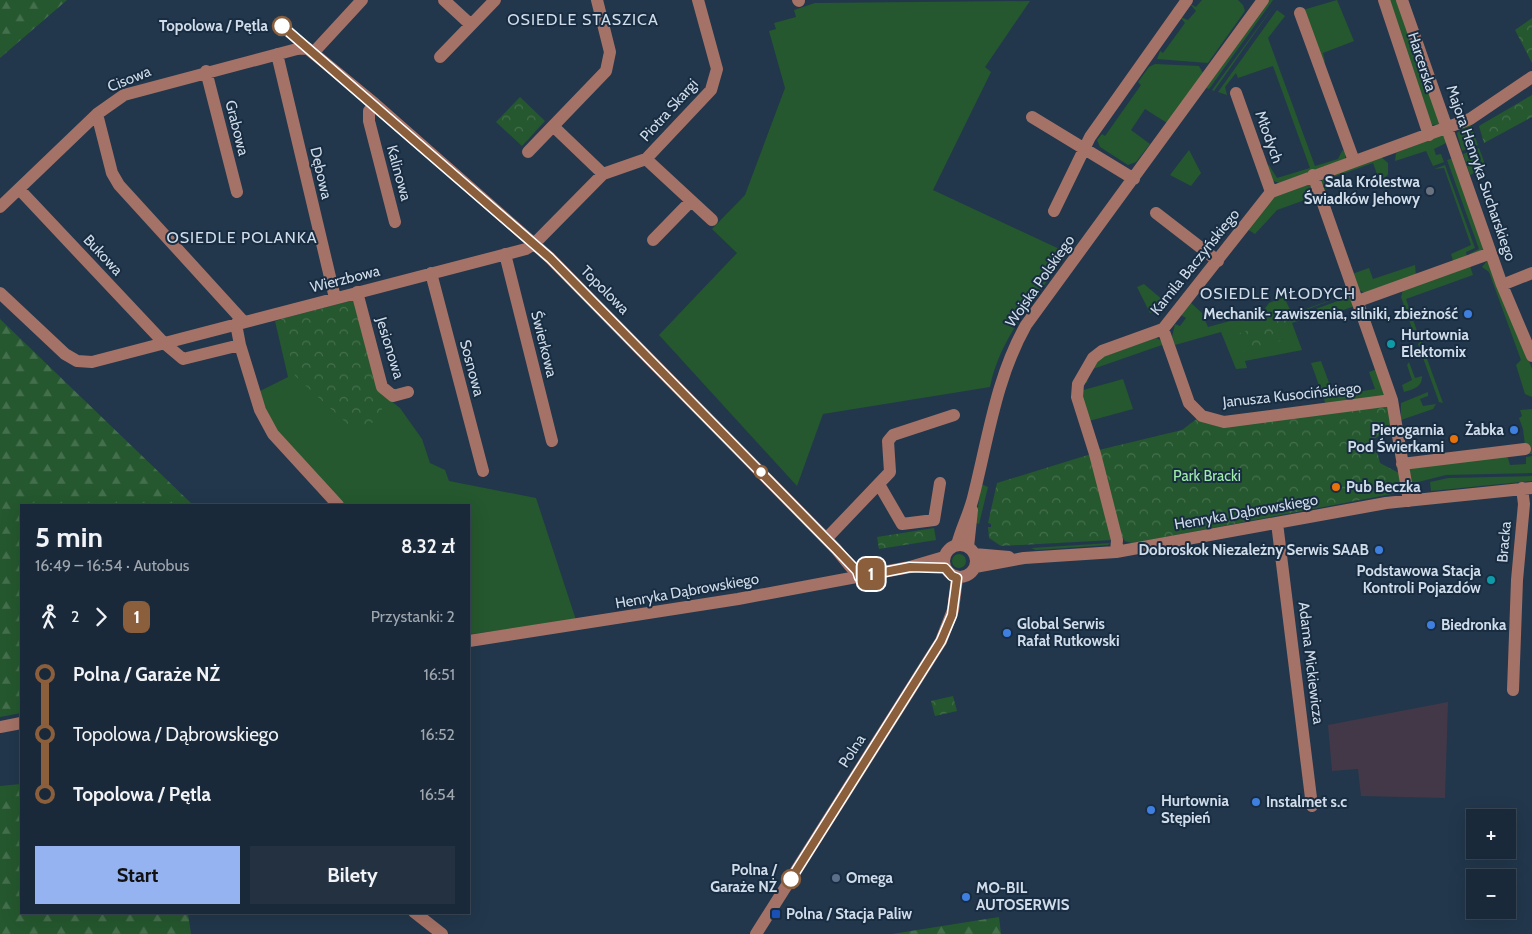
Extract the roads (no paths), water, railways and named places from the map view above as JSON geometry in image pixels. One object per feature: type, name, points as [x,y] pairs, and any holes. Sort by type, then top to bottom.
[{"type":"street","points":[[310,50],[362,0]]},
{"type":"street","points":[[444,0],[471,25]]},
{"type":"street","points":[[440,57],[495,0]]},
{"type":"street","points":[[528,152],[606,71],[610,52],[597,0]]},
{"type":"street","name":"Piotra Skargi","points":[[534,244],[602,174],[646,159],[711,90],[717,69],[698,0]]},
{"type":"street","points":[[1054,211],[1090,136],[1187,0]]},
{"type":"street","name":"Harcerska","points":[[1384,0],[1429,135]]},
{"type":"street","name":"Majora Henryka Sucharskiego","points":[[1402,0],[1502,285],[1532,356]]},
{"type":"street","name":"Wojska Polskiego","points":[[966,549],[972,527],[972,500],[1002,380],[1016,342],[1134,179],[1257,2]]},
{"type":"street","points":[[1300,13],[1354,162]]},
{"type":"street","name":"Cisowa","points":[[0,207],[96,114],[124,95],[277,54],[310,50]]},
{"type":"street","name":"Topolowa","points":[[310,50],[375,104],[534,244],[626,333],[857,571],[859,577]]},
{"type":"street","name":"Dębowa","points":[[277,54],[334,298]]},
{"type":"street","name":"Grabowa","points":[[206,72],[237,192]]},
{"type":"street","points":[[1271,192],[1470,119],[1532,77]]},
{"type":"street","name":"Młodych","points":[[1236,94],[1271,192]]},
{"type":"street","name":"Kalinowa","points":[[375,104],[369,111],[369,121],[395,222]]},
{"type":"street","points":[[96,114],[112,172],[119,185],[239,322],[240,345],[260,410],[273,434],[337,504]]},
{"type":"street","points":[[1032,117],[1085,147],[1134,179]]},
{"type":"street","points":[[553,126],[602,174]]},
{"type":"street","points":[[646,159],[712,220]]},
{"type":"street","points":[[1313,175],[1392,400],[1409,501]]},
{"type":"street","name":"Bukowa","points":[[19,189],[164,343],[183,359],[240,345]]},
{"type":"street","name":"Kamila Baczyńskiego","points":[[1116,552],[1118,540],[1078,397],[1078,384],[1085,368],[1102,351],[1163,329],[1271,192]]},
{"type":"street","points":[[654,240],[691,201]]},
{"type":"street","points":[[1156,213],[1218,261]]},
{"type":"street","name":"Wierzbowa","points":[[164,343],[505,254],[534,244]]},
{"type":"street","points":[[1358,301],[1492,253]]},
{"type":"street","name":"Świerkowa","points":[[505,254],[552,441]]},
{"type":"street","name":"Sosnowa","points":[[431,273],[483,471]]},
{"type":"street","points":[[1502,285],[1532,273]]},
{"type":"street","name":"Jesionowa","points":[[357,292],[382,388],[393,396],[408,392]]},
{"type":"street","points":[[0,293],[65,354],[77,361],[92,362],[164,343]]},
{"type":"street","name":"Janusza Kusocińskiego","points":[[1163,329],[1189,402],[1202,416],[1224,422],[1392,400]]},
{"type":"street","points":[[826,539],[880,486],[890,472],[888,441],[893,434],[954,414]]},
{"type":"street","points":[[1402,464],[1525,449]]},
{"type":"street","points":[[880,486],[902,524],[934,520],[940,483]]},
{"type":"street","name":"Henryka Dąbrowskiego","points":[[1024,558],[1116,552],[1409,501],[1527,488]]},
{"type":"street","name":"Bracka","points":[[1513,690],[1517,580],[1527,488]]},
{"type":"street","name":"Adama Mickiewicza","points":[[1277,523],[1312,806]]},
{"type":"street","points":[[949,549],[966,549],[1024,558],[975,567],[968,576],[957,578],[952,576],[944,563],[949,549]]},
{"type":"street","points":[[966,549],[975,567]]},
{"type":"street","name":"Henryka Dąbrowskiego","points":[[470,641],[624,618],[910,567],[944,563]]},
{"type":"street","name":"Polna","points":[[756,934],[941,641],[952,615],[957,578]]},
{"type":"street","points":[[0,727],[20,723]]},
{"type":"street","points":[[417,914],[442,934]]},
{"type":"place","name":"Topolowa / Pętla","points":[[282,26]]},
{"type":"place","name":"Sala Królestwa Świadków Jehowy","points":[[1430,191]]},
{"type":"place","name":"Mechanik- zawiszenia, silniki, zbieżność","points":[[1468,314]]},
{"type":"place","name":"Hurtownia Elektomix","points":[[1391,344]]},
{"type":"place","name":"Żabka","points":[[1514,430]]},
{"type":"place","name":"Pierogarnia Pod Świerkami","points":[[1454,439]]},
{"type":"place","name":"Pub Beczka","points":[[1336,487]]},
{"type":"place","name":"Dobroskok Niezależny Serwis SAAB","points":[[1379,550]]},
{"type":"place","name":"Podstawowa Stacja Kontroli Pojazdów","points":[[1491,580]]},
{"type":"place","name":"Biedronka","points":[[1431,625]]},
{"type":"place","name":"Global Serwis Rafał Rutkowski","points":[[1007,633]]},
{"type":"place","name":"Instalmet s.c","points":[[1256,802]]},
{"type":"place","name":"Hurtownia Stępień","points":[[1151,810]]},
{"type":"place","name":"Omega","points":[[836,878]]},
{"type":"place","name":"Polna / Garaże NŻ","points":[[791,879]]},
{"type":"place","name":"MO-BIL AUTOSERWIS","points":[[966,897]]},
{"type":"place","name":"Polna / Stacja Paliw","points":[[776,914]]},
{"type":"district","name":"OSIEDLE STASZICA","points":[[583,19]]},
{"type":"district","name":"OSIEDLE POLANKA","points":[[242,237]]},
{"type":"district","name":"OSIEDLE MŁODYCH","points":[[1278,293]]},
{"type":"park label","name":"Park Bracki","points":[[1207,476]]}]
